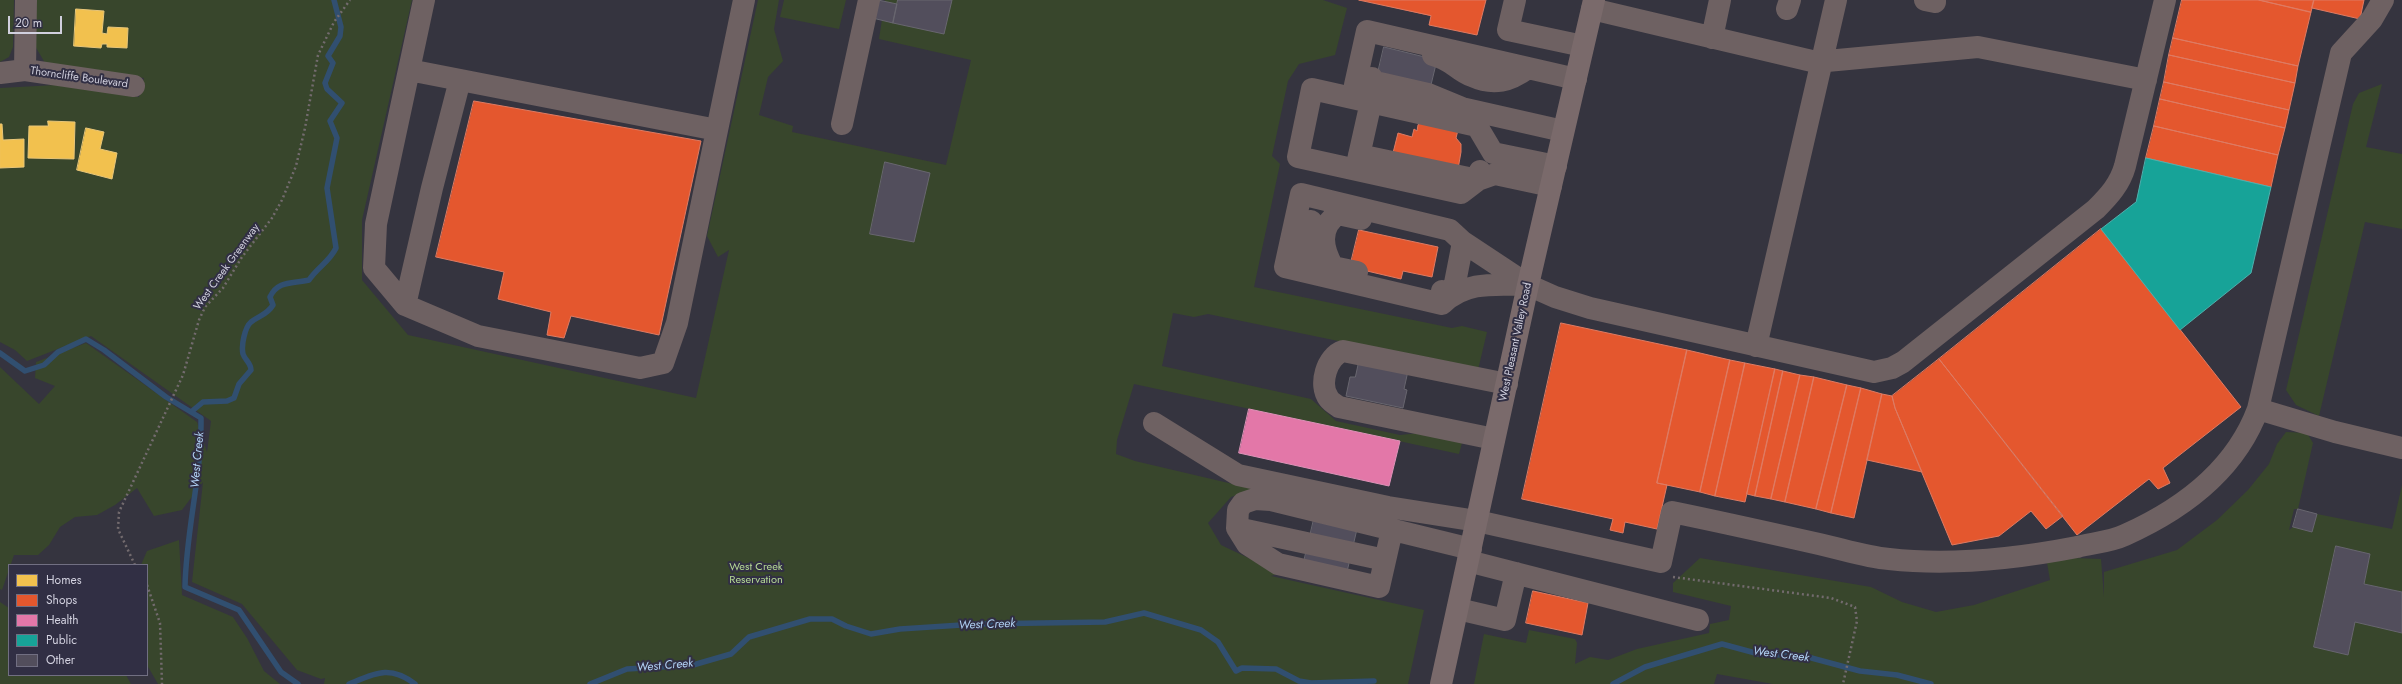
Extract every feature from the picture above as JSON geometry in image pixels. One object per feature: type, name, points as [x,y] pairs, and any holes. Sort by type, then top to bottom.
[{"type":"main road","name":"West Pleasant Valley Road","points":[[1441,684],[1528,285],[1593,4]]},
{"type":"street","points":[[25,70],[26,0]]},
{"type":"street","points":[[424,0],[376,224],[374,268],[405,305],[478,336],[640,368],[663,363],[677,323],[744,0]]},
{"type":"street","points":[[842,124],[869,0]]},
{"type":"street","points":[[1515,0],[1508,30],[1583,46]]},
{"type":"street","points":[[1712,38],[1720,0]]},
{"type":"street","points":[[1756,346],[1823,62],[1836,0]]},
{"type":"street","points":[[1528,285],[1466,288],[1453,293],[1442,304],[1285,267],[1301,194],[1456,236],[1528,285],[1555,297],[1590,308],[1874,372],[1892,368],[1903,362],[2096,210],[2111,194],[2123,175],[2165,0]]},
{"type":"street","points":[[1154,423],[1238,475],[1388,506],[1477,521],[1660,562],[1672,512],[1886,559],[1927,563],[1962,563],[2031,554],[2123,536],[2189,499],[2211,482],[2234,454],[2252,425],[2258,409],[2341,53],[2372,19],[2383,0]]},
{"type":"street","points":[[1593,4],[1712,38],[1804,60],[1823,62],[1978,47],[2146,80]]},
{"type":"street","points":[[1563,131],[1356,85],[1367,31],[1576,79]]},
{"type":"street","name":"Thorncliffe Boulevard","points":[[0,73],[25,70],[134,86]]},
{"type":"street","points":[[409,70],[717,130]]},
{"type":"street","points":[[405,305],[432,188],[466,81]]},
{"type":"street","points":[[1312,90],[1477,126],[1493,153],[1553,176],[1495,174],[1478,180],[1461,192],[1357,162],[1298,157],[1312,90]]},
{"type":"street","points":[[1357,162],[1371,102]]},
{"type":"street","points":[[1478,180],[1486,142]]},
{"type":"street","points":[[1453,293],[1333,267],[1327,257],[1323,233],[1331,219],[1338,214],[1408,229],[1456,236]]},
{"type":"street","points":[[1453,293],[1456,236]]},
{"type":"street","points":[[1494,439],[1339,407],[1329,400],[1325,390],[1325,376],[1331,360],[1337,353],[1344,351],[1507,384]]},
{"type":"street","points":[[2258,409],[2335,432],[2402,448]]},
{"type":"street","points":[[1392,530],[1383,567],[1242,536],[1238,510],[1243,503],[1255,499],[1271,500],[1392,530],[1470,555],[1516,573],[1698,620]]},
{"type":"street","points":[[1458,609],[1505,620],[1516,573]]},
{"type":"path","name":"West Creek Greenway","points":[[135,564],[118,530],[119,512],[183,375],[199,320],[205,307],[223,288],[282,200],[296,166],[305,128],[314,70],[322,44],[350,0]]},
{"type":"path","points":[[1672,576],[1831,598],[1855,608],[1857,620],[1843,684]]},
{"type":"path","points":[[148,588],[160,623],[162,684]]},
{"type":"green space","points":[[0,0],[14,0],[13,47],[9,57],[0,62]]},
{"type":"green space","name":"West Creek Reservation","points":[[36,0],[412,0],[362,220],[362,280],[408,335],[696,398],[729,250],[718,257],[707,236],[758,0],[779,0],[774,29],[783,61],[768,77],[759,115],[793,126],[792,132],[946,165],[971,60],[879,39],[885,0],[1323,0],[1347,8],[1335,55],[1299,64],[1288,81],[1272,156],[1280,164],[1254,287],[1452,328],[1462,326],[1487,332],[1478,370],[1208,314],[1194,317],[1173,313],[1162,366],[1311,399],[1336,421],[1400,435],[1419,433],[1462,443],[1459,454],[1134,384],[1117,440],[1116,454],[1135,461],[1254,489],[1231,497],[1208,523],[1221,545],[1280,573],[1271,576],[1424,610],[1408,684],[324,684],[325,678],[321,679],[297,670],[242,604],[192,582],[203,482],[182,510],[154,516],[137,488],[115,505],[97,515],[75,517],[60,527],[49,545],[38,555],[14,555],[11,564],[8,564],[8,572],[2,590],[0,589],[0,367],[39,404],[55,386],[35,378],[36,362],[86,343],[197,422],[207,452],[211,421],[91,336],[27,361],[15,350],[0,342],[0,88],[56,85],[139,97],[144,78],[45,63],[35,46]]},
{"type":"green space","points":[[784,0],[846,0],[839,29],[780,17]]},
{"type":"green space","points":[[2382,84],[2366,147],[2402,154],[2402,229],[2365,222],[2319,416],[2296,405],[2286,390],[2353,104],[2359,93]]},
{"type":"green space","points":[[2286,432],[2307,433],[2313,443],[2298,509],[2294,509],[2289,530],[2293,527],[2312,532],[2317,514],[2392,529],[2402,485],[2402,592],[2364,584],[2370,554],[2336,546],[2314,647],[2348,655],[2355,622],[2402,633],[2402,684],[1773,684],[1717,674],[1714,684],[1474,684],[1484,634],[1526,643],[1529,630],[1575,639],[1577,643],[1575,664],[1590,657],[1608,660],[1637,649],[1709,633],[1710,624],[1729,620],[1731,606],[1673,592],[1673,583],[1700,558],[1871,587],[1902,602],[1936,612],[1974,605],[2050,580],[2046,557],[2101,559],[2104,597],[2104,572],[2177,550],[2217,520],[2248,490],[2269,464],[2277,444]]},
{"type":"green space","points":[[179,540],[182,595],[233,617],[247,638],[264,671],[280,684],[158,684],[148,667],[148,564],[141,564],[147,551]]},
{"type":"green space","points":[[0,602],[8,607],[8,676],[127,676],[131,684],[0,684]]},
{"type":"building: Homes","points":[[76,9],[104,11],[102,33],[107,34],[108,27],[128,28],[127,48],[107,47],[107,44],[102,44],[101,48],[74,46]]},
{"type":"building: Homes","points":[[48,121],[75,122],[74,159],[28,158],[29,126],[48,126]]},
{"type":"building: Homes","points":[[0,124],[2,124],[3,140],[24,139],[24,167],[0,168]]},
{"type":"building: Homes","points":[[86,128],[104,132],[100,149],[117,153],[112,179],[77,170]]},
{"type":"building: Shops","points":[[1359,0],[1486,0],[1477,35],[1429,25],[1431,16]]},
{"type":"building: Shops","points":[[2182,0],[2259,0],[2311,12],[2298,66],[2173,38]]},
{"type":"building: Shops","points":[[2259,0],[2314,0],[2311,12]]},
{"type":"building: Shops","points":[[2314,0],[2364,0],[2360,19],[2312,8]]},
{"type":"building: Shops","points":[[2173,38],[2298,66],[2295,83],[2169,55]]},
{"type":"building: Shops","points":[[2169,55],[2295,83],[2289,110],[2164,82]]},
{"type":"building: Shops","points":[[2164,82],[2289,110],[2285,128],[2160,99]]},
{"type":"building: Shops","points":[[2160,99],[2285,128],[2278,155],[2154,126]]},
{"type":"building: Shops","points":[[474,101],[701,141],[659,335],[571,316],[564,338],[547,335],[551,312],[498,299],[504,272],[436,257]]},
{"type":"building: Shops","points":[[1422,123],[1458,130],[1456,138],[1461,144],[1461,152],[1458,169],[1393,153],[1398,133],[1412,137],[1414,129],[1417,131],[1418,125]]},
{"type":"building: Shops","points":[[2154,126],[2278,155],[2271,187],[2146,158]]},
{"type":"building: Shops","points":[[2101,229],[2241,407],[2163,468],[2170,483],[2158,489],[2149,479],[2077,535],[1939,359]]},
{"type":"building: Shops","points":[[1359,230],[1438,247],[1432,277],[1403,271],[1401,279],[1350,267]]},
{"type":"building: Shops","points":[[1561,323],[1687,350],[1657,483],[1667,485],[1657,529],[1625,522],[1623,533],[1610,530],[1613,519],[1522,499]]},
{"type":"building: Shops","points":[[1687,350],[1730,360],[1700,492],[1657,483]]},
{"type":"building: Shops","points":[[1939,359],[2063,516],[2046,529],[2031,511],[1999,536],[1952,545],[1895,408],[1892,396]]},
{"type":"building: Shops","points":[[1730,360],[1745,363],[1715,496],[1700,492]]},
{"type":"building: Shops","points":[[1745,363],[1775,369],[1745,502],[1715,496]]},
{"type":"building: Shops","points":[[1775,369],[1783,371],[1755,496],[1747,494]]},
{"type":"building: Shops","points":[[1783,371],[1800,375],[1771,499],[1755,496]]},
{"type":"building: Shops","points":[[1800,375],[1814,377],[1785,502],[1771,499]]},
{"type":"building: Shops","points":[[1814,377],[1847,385],[1816,509],[1785,502]]},
{"type":"building: Shops","points":[[1847,385],[1861,388],[1831,513],[1816,509]]},
{"type":"building: Shops","points":[[1861,388],[1882,394],[1854,518],[1831,513]]},
{"type":"building: Shops","points":[[1882,394],[1892,396],[1895,408],[1922,472],[1867,460]]},
{"type":"building: Shops","points":[[1533,591],[1588,603],[1582,635],[1526,623]]},
{"type":"building: Health","points":[[1249,409],[1400,441],[1389,486],[1239,453]]},
{"type":"building: Public","points":[[2146,158],[2271,187],[2251,273],[2180,330],[2101,229],[2136,202]]},
{"type":"building: Other","points":[[878,0],[897,4],[893,23],[856,14]]},
{"type":"building: Other","points":[[898,0],[952,0],[944,34],[893,23]]},
{"type":"building: Other","points":[[1384,47],[1437,60],[1430,89],[1377,77]]},
{"type":"building: Other","points":[[885,162],[930,173],[914,242],[870,234]]},
{"type":"building: Other","points":[[1359,362],[1408,371],[1404,389],[1407,390],[1403,408],[1346,396],[1350,377],[1355,377]]},
{"type":"building: Other","points":[[2298,509],[2317,514],[2312,532],[2293,527]]},
{"type":"building: Other","points":[[1314,519],[1357,529],[1346,576],[1303,566]]},
{"type":"building: Other","points":[[2336,546],[2370,554],[2364,584],[2402,592],[2402,633],[2355,622],[2348,655],[2314,647]]},
{"type":"waterway","points":[[191,412],[203,402],[227,401],[234,398],[239,384],[251,370],[250,365],[243,354],[244,336],[249,324],[271,308],[273,305],[270,297],[277,288],[282,285],[309,280],[330,257],[336,248],[327,188],[337,138],[330,121],[342,103],[327,89],[325,83],[333,63],[328,56],[340,36],[341,27],[334,0]]},
{"type":"waterway","name":"West Creek","points":[[0,353],[25,371],[44,365],[58,352],[86,339],[104,350],[166,397],[201,418],[201,439],[188,545],[185,587],[239,610],[281,672],[298,684]]},
{"type":"waterway","name":"West Creek","points":[[590,684],[627,669],[693,665],[731,654],[749,637],[810,619],[832,619],[846,626],[871,634],[900,629],[977,624],[1105,622],[1144,613],[1201,630],[1218,642],[1236,671],[1242,668],[1276,669],[1299,681],[1311,683],[1374,681]]},
{"type":"waterway","name":"West Creek","points":[[1613,684],[1645,667],[1722,644],[1759,654],[1804,656],[1860,671],[1897,675],[1931,684]]},
{"type":"waterway","name":"West Creek","points":[[349,684],[375,674],[383,673],[398,674],[415,684]]}]
